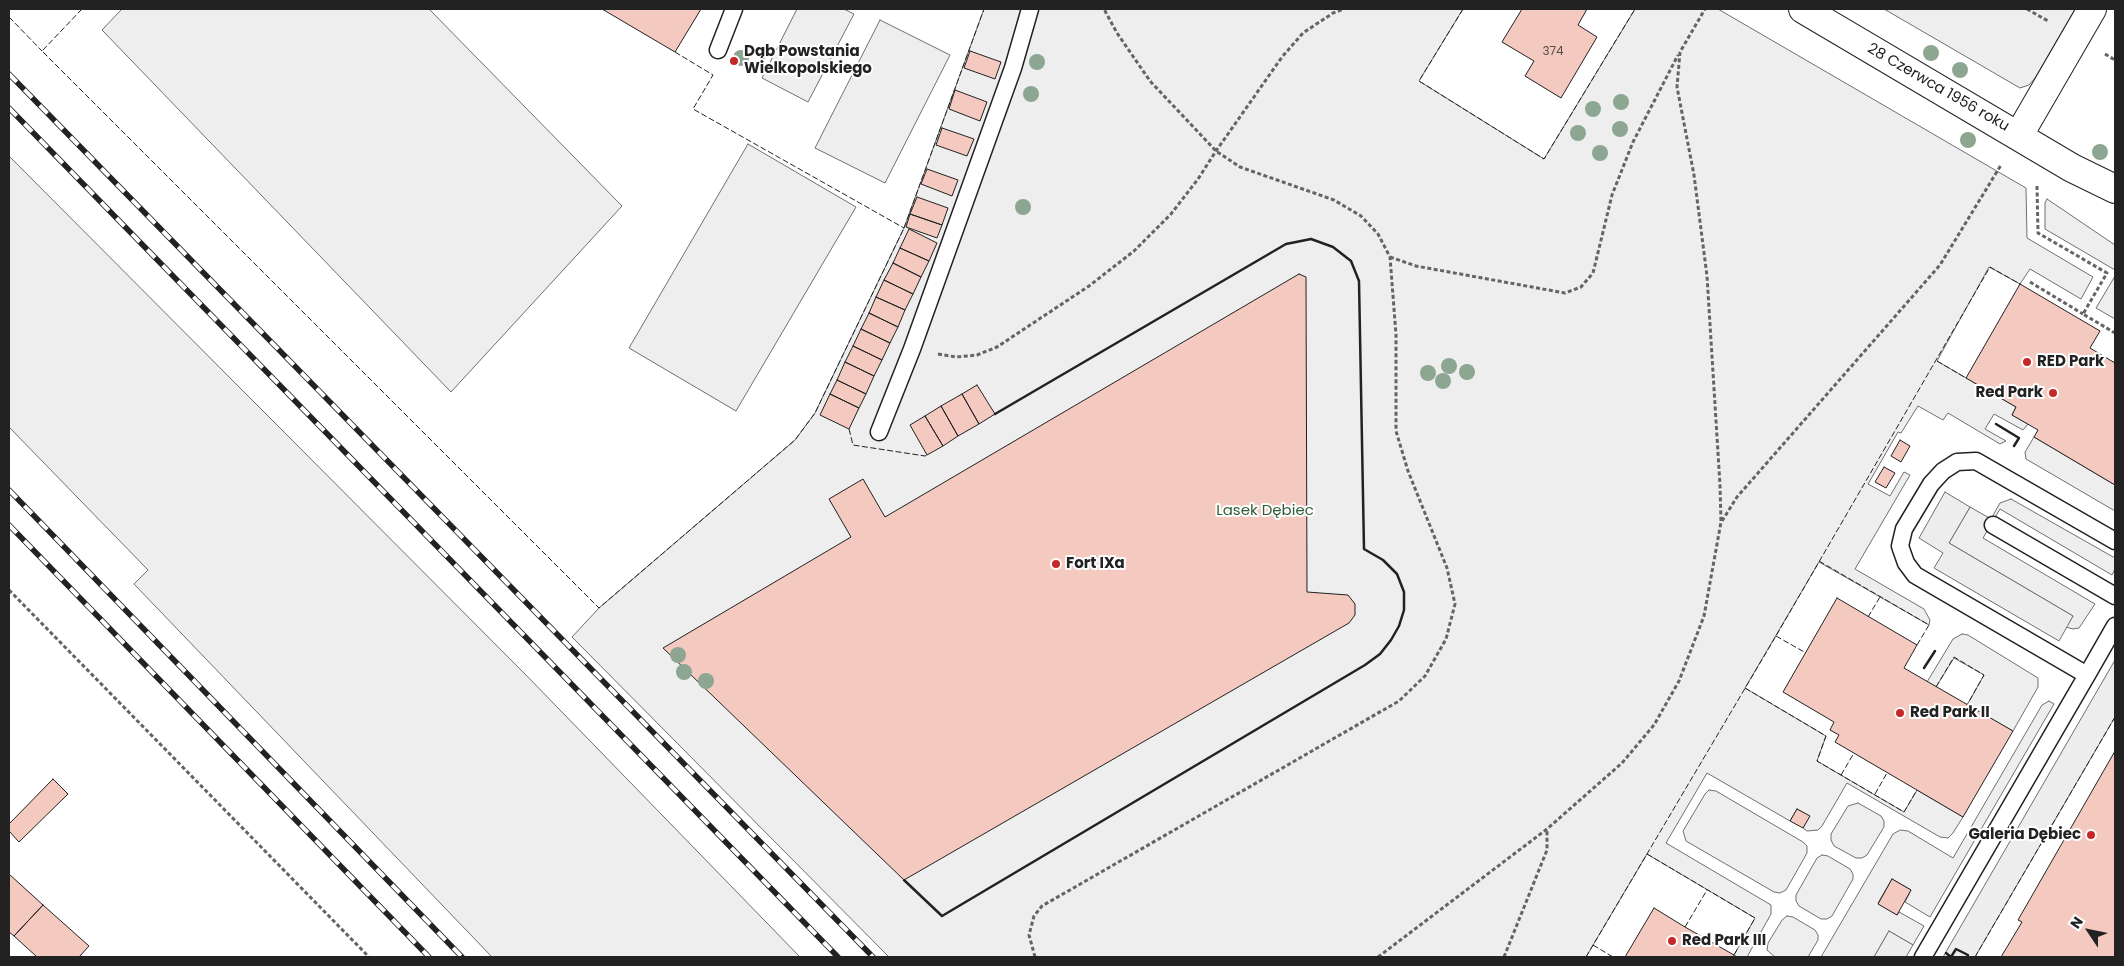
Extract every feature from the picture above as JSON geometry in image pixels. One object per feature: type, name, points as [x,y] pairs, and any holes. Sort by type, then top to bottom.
[{"type":"street","name":"28 Czerwca 1956 roku","points":[[1803,9],[2019,135],[2072,168],[2115,201]]},
{"type":"street","points":[[2019,135],[2092,9]]},
{"type":"street","name":"28 Czerwca 1956 roku","points":[[2072,168],[2115,189]]},
{"type":"lane","points":[[718,50],[734,9]]},
{"type":"lane","points":[[879,432],[912,349],[1013,68],[1030,9]]},
{"type":"lane","points":[[2087,675],[1915,575],[1906,563],[1900,546],[1904,529],[1931,484],[1943,471],[1958,462],[1976,461],[2115,540]]},
{"type":"lane","points":[[1993,525],[2115,596]]},
{"type":"lane","points":[[1923,957],[2115,626]]},
{"type":"path","points":[[1035,957],[1029,936],[1034,916],[1042,906],[1399,701],[1425,676],[1446,639],[1454,604],[1448,568],[1408,471],[1396,431],[1396,335],[1390,258],[1378,234],[1361,216],[1334,200],[1240,167],[1216,150],[1150,81],[1117,33],[1104,9]]},
{"type":"path","points":[[912,349],[956,357],[977,355],[997,347],[1089,286],[1134,251],[1171,214],[1198,179],[1216,150],[1282,57],[1303,33],[1333,13],[1344,9]]},
{"type":"path","points":[[1390,258],[1416,266],[1565,293],[1581,287],[1593,273],[1612,195],[1633,142],[1680,52],[1705,9]]},
{"type":"path","points":[[1378,957],[1547,829],[1622,762],[1654,725],[1679,681],[1704,616],[1721,522],[1707,276],[1694,175],[1677,87],[1680,52]]},
{"type":"path","points":[[1721,522],[1737,497],[1940,265],[2004,160]]},
{"type":"path","points":[[2036,181],[2038,233],[2107,273],[2082,314]]},
{"type":"path","points":[[2030,282],[2115,333]]},
{"type":"path","points":[[9,590],[369,957]]},
{"type":"path","points":[[1504,957],[1547,850],[1547,829]]},
{"type":"green space","points":[[122,9],[429,9],[622,206],[451,392],[102,30]]},
{"type":"green space","points":[[797,9],[844,9],[854,14],[808,102],[762,78]]},
{"type":"green space","name":"Lasek Dębiec","points":[[984,9],[1463,9],[1419,81],[1544,159],[1635,9],[1718,9],[2026,188],[2027,238],[2093,277],[2081,299],[2030,269],[2020,284],[1989,267],[1937,361],[2016,407],[2012,415],[2028,424],[2023,430],[1994,414],[1985,429],[2006,441],[2000,444],[1948,413],[1943,420],[1918,406],[1901,433],[1898,432],[1868,484],[1890,496],[1904,472],[1910,475],[1855,569],[1924,609],[1930,620],[1929,625],[1819,562],[1745,688],[1826,736],[1817,761],[1904,812],[1917,790],[1963,817],[1953,833],[1948,838],[1940,837],[1847,783],[1822,826],[1818,830],[1807,831],[1803,828],[1809,816],[1797,809],[1790,821],[1707,773],[1666,843],[1771,905],[1771,914],[1747,957],[1737,957],[1734,955],[1755,918],[1647,854],[1586,957],[889,957],[572,637],[599,608],[795,440],[815,413],[904,228]]},
{"type":"green space","points":[[1884,9],[2075,9],[2035,78],[2029,85],[2020,88]]},
{"type":"green space","points":[[880,20],[950,55],[885,183],[815,148]]},
{"type":"green space","points":[[748,144],[856,207],[736,411],[629,348]]},
{"type":"green space","points":[[9,156],[525,674],[800,957],[492,957],[134,584],[148,570],[9,427]]},
{"type":"green space","points":[[2047,199],[2115,245],[2115,270],[2045,229],[2045,203]]},
{"type":"green space","points":[[2115,276],[2115,319],[2096,308]]},
{"type":"green space","points":[[2034,437],[2115,485],[2115,511],[2026,459],[2025,452]]},
{"type":"green space","points":[[2011,499],[2115,558],[2115,569],[2112,575],[2000,509],[1983,538],[2095,604],[2079,628],[2066,627],[2073,616],[1949,543],[1970,507],[1991,519],[2000,503]]},
{"type":"green space","points":[[1962,634],[1968,635],[2038,678],[2038,687],[2013,731],[1967,705],[1984,675],[1954,658],[1936,687],[1927,682],[1953,639]]},
{"type":"green space","points":[[2049,701],[2054,704],[1930,917],[1905,902],[1911,890],[1892,879],[1878,903],[1897,915],[1899,912],[1924,926],[1913,945],[1889,931],[1874,957],[1821,957],[1893,834],[1900,830],[1908,831],[1953,858],[2042,705]]},
{"type":"green space","points":[[1709,790],[1716,791],[1807,846],[1807,853],[1786,890],[1780,893],[1774,892],[1686,841],[1683,831]]},
{"type":"green space","points":[[1858,803],[1881,816],[1884,821],[1884,827],[1867,855],[1862,858],[1856,858],[1834,846],[1831,840],[1831,834],[1848,806]]},
{"type":"green space","points":[[1822,855],[1828,856],[1850,869],[1853,874],[1853,879],[1832,916],[1827,919],[1821,919],[1799,906],[1796,901],[1796,895],[1817,858]]},
{"type":"green space","points":[[1787,916],[1793,917],[1815,930],[1818,935],[1818,940],[1808,957],[1775,957],[1767,950],[1768,943],[1782,920]]},
{"type":"shaded area","points":[[1945,492],[1970,507],[1949,543],[2073,616],[2059,641],[1934,568],[1943,553],[1919,538]]},
{"type":"shaded area","points":[[2115,660],[2115,717],[1975,957],[1943,957]]},
{"type":"shaded area","points":[[1889,931],[1913,945],[1906,957],[1874,957]]},
{"type":"building","points":[[602,9],[701,9],[675,52]]},
{"type":"building","points":[[1522,9],[1587,9],[1578,25],[1597,37],[1561,98],[1525,76],[1534,61],[1502,42]]},
{"type":"building","points":[[970,51],[1001,62],[995,79],[964,68]]},
{"type":"building","points":[[955,90],[987,102],[980,121],[949,109]]},
{"type":"building","points":[[942,128],[974,139],[967,156],[936,145]]},
{"type":"building","points":[[927,169],[958,180],[952,196],[921,184]]},
{"type":"building","points":[[917,197],[948,208],[942,225],[910,214]]},
{"type":"building","points":[[910,214],[942,225],[937,238],[906,227]]},
{"type":"building","points":[[909,229],[937,243],[929,261],[900,248]]},
{"type":"building","points":[[900,248],[929,261],[921,277],[893,263]]},
{"type":"building","points":[[893,263],[921,277],[913,294],[884,280]]},
{"type":"building","name":"Fort IXa","points":[[1299,274],[1306,277],[1307,592],[1348,595],[1355,604],[1355,615],[1349,623],[904,880],[663,648],[851,537],[829,499],[863,479],[885,517]]},
{"type":"building","points":[[884,280],[913,294],[905,310],[876,297]]},
{"type":"building","name":"Red Park","points":[[2020,284],[2100,331],[2090,348],[2115,363],[2115,485],[2034,437],[2038,430],[2012,415],[2016,407],[1966,378]]},
{"type":"building","points":[[876,297],[905,310],[898,327],[869,313]]},
{"type":"building","points":[[869,313],[898,327],[890,343],[861,329]]},
{"type":"building","points":[[861,329],[890,343],[882,360],[853,346]]},
{"type":"building","points":[[853,346],[882,360],[874,376],[845,362]]},
{"type":"building","points":[[845,362],[874,376],[866,394],[837,380]]},
{"type":"building","points":[[837,380],[866,394],[859,408],[830,394]]},
{"type":"building","points":[[977,385],[995,414],[979,424],[962,394]]},
{"type":"building","points":[[830,394],[859,408],[849,429],[820,415]]},
{"type":"building","points":[[962,394],[979,424],[958,436],[941,406]]},
{"type":"building","points":[[941,406],[958,436],[943,446],[925,416]]},
{"type":"building","points":[[925,416],[943,446],[927,455],[910,425]]},
{"type":"building","points":[[1900,440],[1910,446],[1901,462],[1891,456]]},
{"type":"building","points":[[1884,467],[1895,473],[1886,488],[1875,482]]},
{"type":"building","name":"Red Park II","points":[[1837,598],[1917,645],[1904,668],[2013,731],[1963,817],[1835,742],[1839,735],[1830,730],[1834,722],[1783,692]]},
{"type":"building","name":"Galeria Dębiec","points":[[2115,751],[2115,957],[2001,957],[2022,922],[2018,920]]},
{"type":"building","points":[[53,779],[68,794],[19,842],[9,831],[9,824]]},
{"type":"building","points":[[1797,809],[1810,816],[1803,828],[1790,821]]},
{"type":"building","points":[[9,874],[43,905],[14,936],[9,932]]},
{"type":"building","points":[[1892,879],[1911,890],[1897,915],[1878,904]]},
{"type":"building","points":[[43,905],[89,946],[79,957],[37,957],[14,936]]},
{"type":"building","name":"Red Park III","points":[[1654,908],[1734,955],[1733,957],[1625,957]]},
{"type":"railway","points":[[9,74],[873,957]]},
{"type":"railway","points":[[9,108],[838,957]]},
{"type":"railway","points":[[9,490],[462,957]]},
{"type":"railway","points":[[9,525],[429,957]]},
{"type":"fence","points":[[82,9],[42,51],[599,608],[795,440],[815,413],[904,228],[984,9]]},
{"type":"fence","points":[[1463,9],[1419,81],[1544,159],[1635,9]]},
{"type":"fence","points":[[9,17],[42,51]]},
{"type":"fence","points":[[675,52],[713,75],[693,109],[904,228]]},
{"type":"fence","points":[[1586,957],[1776,636],[1990,267],[2020,284]]},
{"type":"fence","points":[[1937,361],[1966,378]]},
{"type":"fence","points":[[849,429],[853,445],[927,455]]},
{"type":"fence","points":[[1819,561],[1929,625],[1917,645]]},
{"type":"fence","points":[[1868,617],[1880,597]]},
{"type":"fence","points":[[1776,636],[1806,653]]},
{"type":"fence","points":[[1936,687],[1954,657],[1984,675],[1967,705]]},
{"type":"fence","points":[[1745,688],[1826,736],[1817,761],[1904,812],[1917,790]]},
{"type":"fence","points":[[1975,957],[2115,717]]},
{"type":"fence","points":[[1841,775],[1854,753]]},
{"type":"fence","points":[[1875,794],[1887,773]]},
{"type":"fence","points":[[1647,854],[1755,918],[1734,955],[1737,957]]},
{"type":"fence","points":[[1685,927],[1707,890]]},
{"type":"fence","points":[[1593,945],[1613,957]]},
{"type":"wall","points":[[904,880],[942,916],[1365,665],[1380,654],[1391,640],[1399,626],[1404,610],[1404,592],[1397,574],[1383,560],[1364,549],[1359,281],[1351,261],[1333,247],[1311,239],[1286,244],[995,414]]},
{"type":"wall","points":[[1996,424],[2019,438],[2014,446]]},
{"type":"wall","points":[[1924,668],[1935,651]]},
{"type":"wall","points":[[1946,953],[1951,957],[1956,949],[1968,955],[1967,957]]},
{"type":"place","name":"Dąb Powstania Wielkopolskiego","points":[[734,61]]},
{"type":"place","name":"RED Park","points":[[2027,362]]},
{"type":"place","name":"Red Park","points":[[2053,393]]},
{"type":"place","name":"Fort IXa","points":[[1056,564]]},
{"type":"place","name":"Red Park II","points":[[1900,713]]},
{"type":"place","name":"Galeria Dębiec","points":[[2091,835]]},
{"type":"place","name":"Red Park III","points":[[1672,941]]}]
